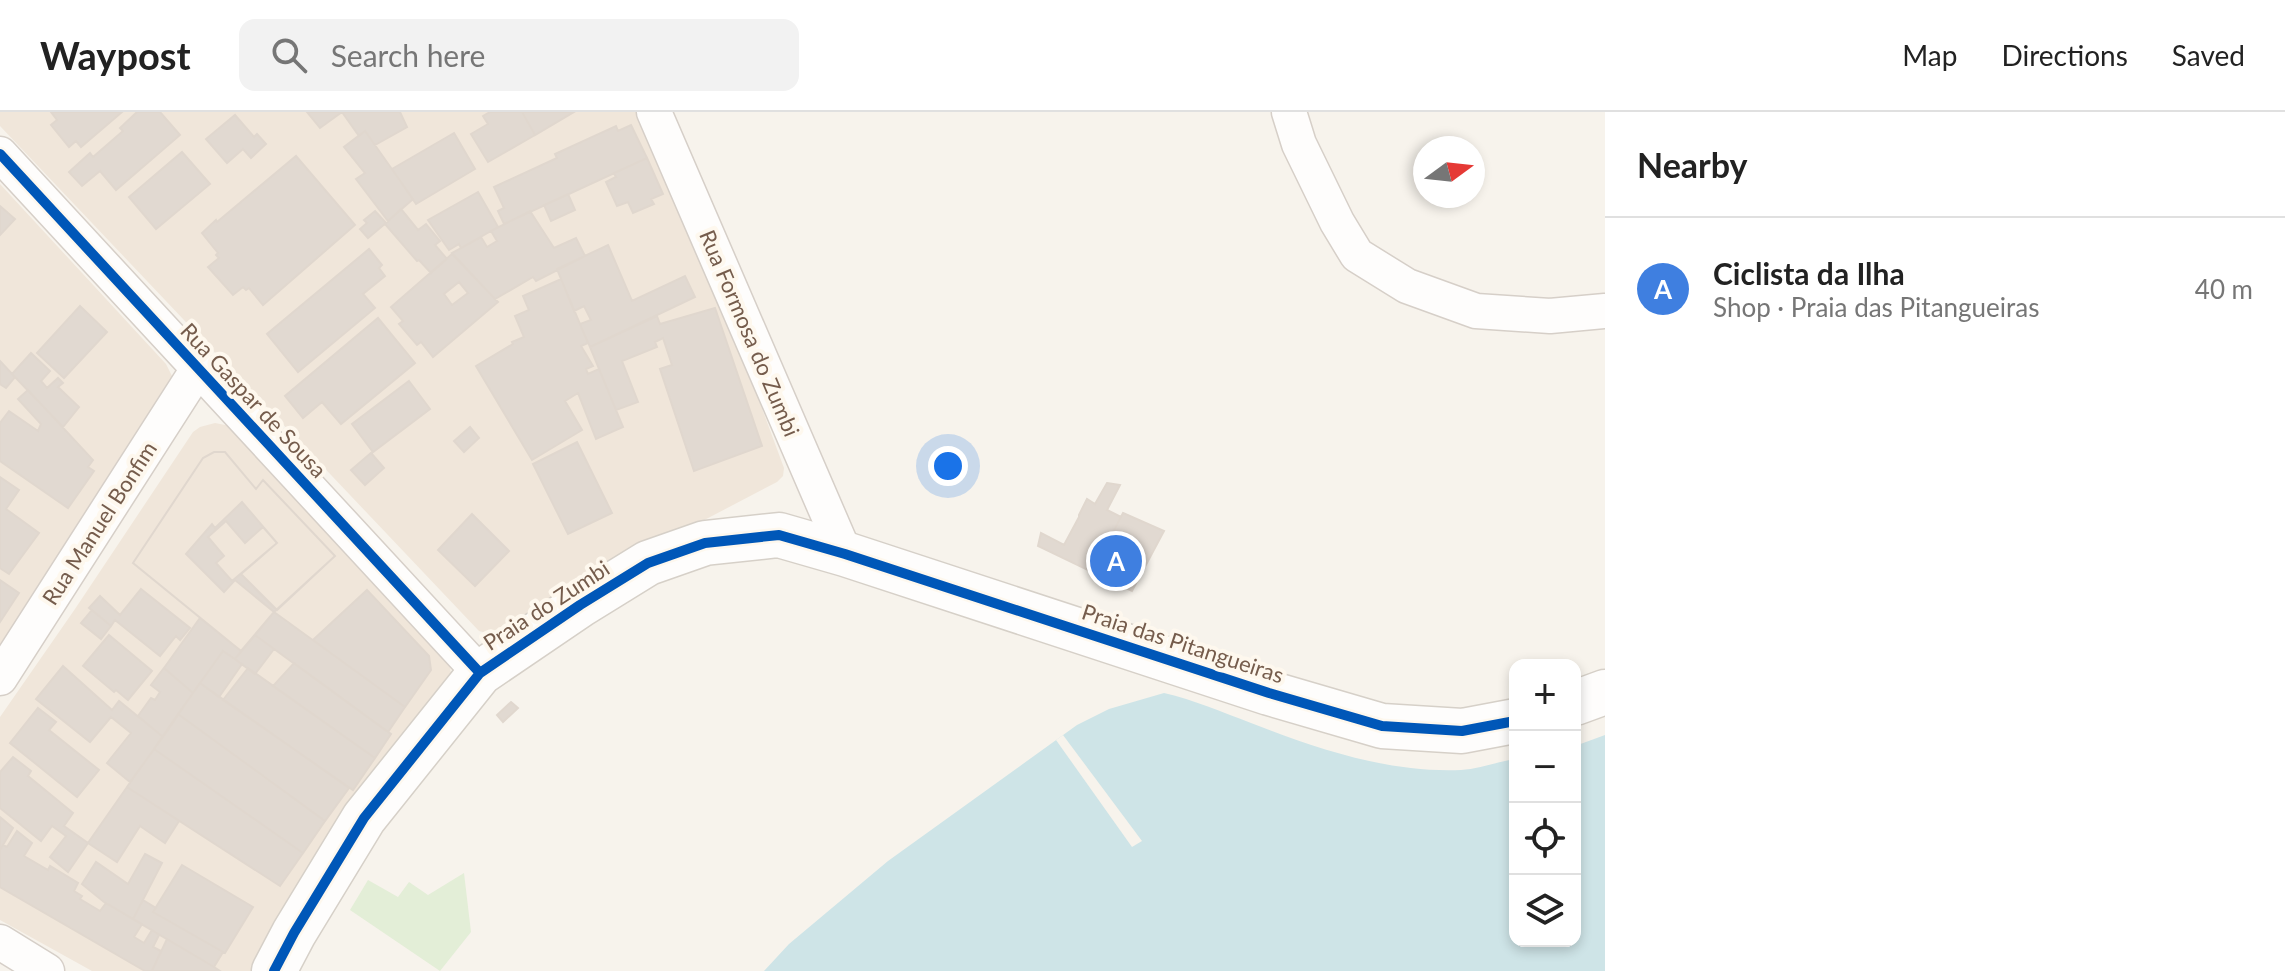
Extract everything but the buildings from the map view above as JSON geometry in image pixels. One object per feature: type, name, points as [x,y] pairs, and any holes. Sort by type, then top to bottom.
[{"type":"main road","name":"Praia do Zumbi","points":[[274,971],[364,818],[480,673],[648,563],[705,543],[779,535],[845,554]]},
{"type":"main road","name":"Praia das Pitangueiras","points":[[845,554],[1269,693],[1382,726],[1462,731],[1509,722]]},
{"type":"main road","points":[[1581,701],[1605,692]]},
{"type":"street","name":"Rua Formosa do Zumbi","points":[[654,112],[845,554]]},
{"type":"street","points":[[1289,112],[1299,144],[1337,222],[1357,255],[1407,286],[1476,311],[1550,316],[1605,311]]},
{"type":"street","name":"Rua Gaspar de Sousa","points":[[0,154],[480,673]]},
{"type":"street","name":"Rua Manuel Bonfim","points":[[0,678],[198,369]]},
{"type":"street","points":[[0,942],[47,971]]},
{"type":"shaded area","points":[[0,112],[636,112],[716,284],[784,468],[783,476],[777,482],[603,573],[502,633],[493,635],[479,631],[0,126]]},
{"type":"shaded area","points":[[0,184],[166,364],[176,384],[0,647]]},
{"type":"shaded area","points":[[215,423],[230,426],[450,658],[451,681],[257,971],[92,971],[0,920],[0,717],[193,432]]},
{"type":"shaded area","points":[[1164,693],[1302,742],[1380,763],[1407,768],[1461,770],[1509,760],[1509,947],[1581,947],[1581,744],[1605,735],[1605,971],[764,971],[789,944],[888,861],[1077,725],[1109,709]]},
{"type":"green space","points":[[464,873],[471,932],[440,971],[350,910],[368,880],[398,897],[409,882],[428,895]]},
{"type":"pier","points":[[1063,735],[1142,841],[1132,847],[1056,740]]},
{"type":"cycle path","points":[[0,154],[480,673]]},
{"type":"cycle path","points":[[274,971],[364,818],[480,673],[648,563],[705,543],[779,535],[1269,693],[1382,726],[1462,731],[1509,722]]},
{"type":"place","name":"Ciclista da Ilha","points":[[1116,561]]}]
